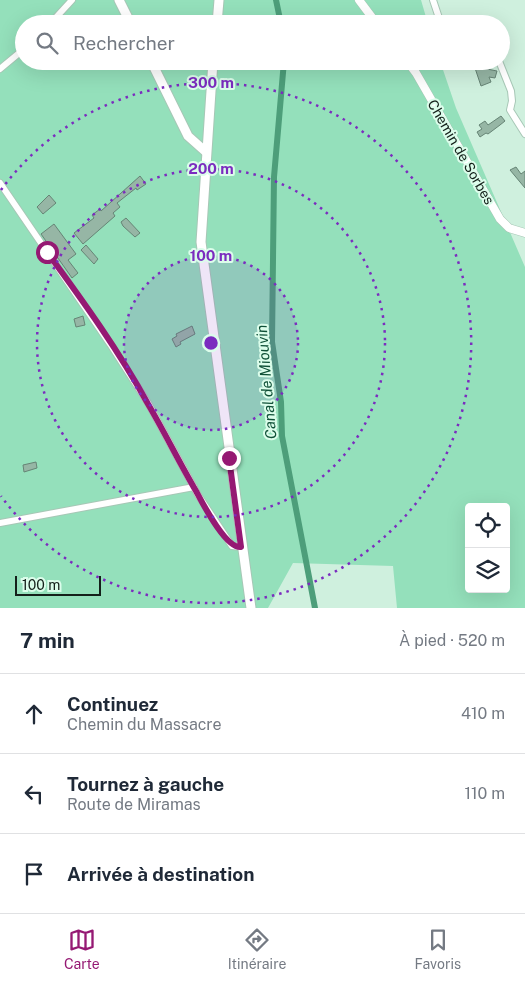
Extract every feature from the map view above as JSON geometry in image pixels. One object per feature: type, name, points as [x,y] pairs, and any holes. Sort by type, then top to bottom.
[{"type":"main road","points":[[119,0],[126,15]]},
{"type":"main road","points":[[218,15],[219,0]]},
{"type":"main road","points":[[155,70],[188,136],[206,152]]},
{"type":"main road","points":[[213,70],[200,242],[251,608]]},
{"type":"street","points":[[58,15],[72,0]]},
{"type":"street","points":[[359,0],[370,15]]},
{"type":"street","points":[[434,0],[438,15]]},
{"type":"street","points":[[0,69],[15,56]]},
{"type":"street","name":"Chemin de Sorbes","points":[[413,70],[500,219],[509,228],[525,233]]},
{"type":"street","points":[[502,70],[512,97],[510,110],[525,134]]},
{"type":"street","points":[[0,183],[83,301],[115,351],[148,403],[194,487],[226,539],[232,546],[241,547]]},
{"type":"street","points":[[0,523],[194,487]]},
{"type":"green space","points":[[0,0],[421,0],[425,15],[15,15],[15,70],[443,70],[456,108],[525,267],[525,608],[397,608],[393,566],[293,563],[268,608],[0,608]]},
{"type":"building","points":[[476,70],[497,71],[495,78],[489,77],[491,82],[481,86]]},
{"type":"building","points":[[501,116],[505,121],[488,134],[486,133],[480,137],[477,132],[482,129],[479,125],[485,121],[488,125]]},
{"type":"building","points":[[516,167],[521,174],[525,171],[525,188],[510,170]]},
{"type":"building","points":[[140,176],[146,184],[137,190],[136,188],[117,203],[120,207],[113,213],[115,216],[83,244],[74,233],[94,218],[92,215],[100,209],[101,211]]},
{"type":"building","points":[[49,195],[56,203],[43,214],[37,207]]},
{"type":"building","points":[[126,218],[140,233],[135,237],[121,222]]},
{"type":"building","points":[[54,224],[76,254],[68,260],[78,273],[72,278],[41,234]]},
{"type":"building","points":[[86,245],[98,259],[94,264],[81,250]]},
{"type":"building","points":[[83,316],[85,325],[76,327],[74,319]]},
{"type":"building","points":[[192,326],[195,334],[180,342],[181,344],[176,347],[172,339],[177,336],[176,334]]},
{"type":"building","points":[[36,462],[37,468],[24,472],[23,465]]},
{"type":"waterway","name":"Canal de Miouvin","points":[[276,0],[279,15]]},
{"type":"waterway","name":"Canal de Miouvin","points":[[283,70],[274,177],[272,342],[281,402],[282,436],[315,608]]},
{"type":"route","points":[[47,252],[83,301],[148,403],[171,449],[220,530],[232,546],[238,548],[241,547],[229,458]]}]
